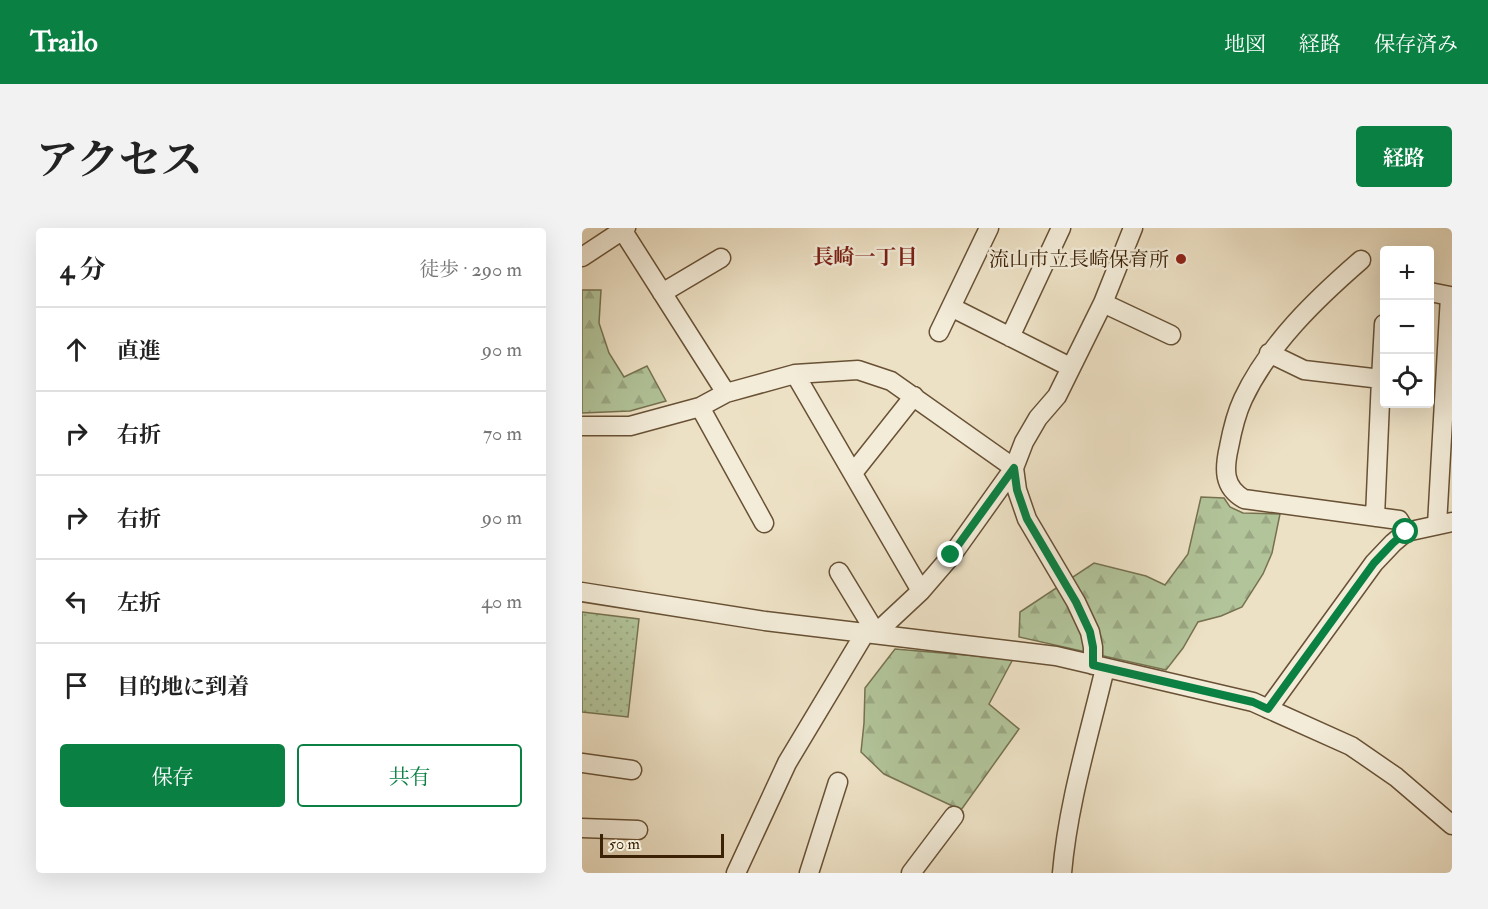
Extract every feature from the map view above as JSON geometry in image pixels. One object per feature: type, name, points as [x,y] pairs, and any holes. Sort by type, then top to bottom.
[{"type":"street","points":[[939,332],[989,228]]},
{"type":"street","points":[[1010,337],[1061,228]]},
{"type":"street","points":[[736,873],[787,763],[871,633],[921,591],[951,555],[1014,468],[1024,442],[1038,418],[1057,396],[1103,303],[1133,228]]},
{"type":"street","points":[[582,257],[623,229],[726,393]]},
{"type":"street","points":[[662,293],[721,258]]},
{"type":"street","points":[[1361,260],[1326,291],[1269,353],[1242,400],[1232,430],[1226,460],[1227,482],[1235,494],[1244,499],[1399,520],[1406,532]]},
{"type":"street","points":[[1268,709],[1374,563],[1406,532],[1444,523],[1450,296],[1434,293]]},
{"type":"street","points":[[1103,303],[1171,335]]},
{"type":"street","points":[[951,307],[1070,367]]},
{"type":"street","points":[[1269,353],[1304,370],[1380,380]]},
{"type":"street","points":[[582,426],[630,426],[700,407],[726,393],[795,374],[858,370],[891,381],[1014,468],[1017,490],[1027,519],[1076,602],[1090,632],[1099,666],[1073,797],[1062,873]]},
{"type":"street","points":[[795,374],[921,591]]},
{"type":"street","points":[[853,473],[914,396]]},
{"type":"street","points":[[1375,517],[1380,403]]},
{"type":"street","points":[[700,407],[764,523]]},
{"type":"street","points":[[839,572],[871,633]]},
{"type":"street","points":[[582,592],[765,621],[1056,656],[1253,702],[1351,746],[1396,777],[1452,825]]},
{"type":"street","points":[[582,763],[632,770]]},
{"type":"street","points":[[809,873],[838,782]]},
{"type":"street","points":[[911,873],[954,816]]},
{"type":"street","points":[[582,828],[638,830]]},
{"type":"green space","points":[[582,290],[601,290],[599,323],[609,353],[624,377],[647,366],[666,401],[630,411],[582,413]]},
{"type":"green space","points":[[1201,497],[1224,498],[1230,507],[1243,513],[1280,514],[1272,553],[1263,574],[1242,607],[1198,622],[1183,648],[1166,670],[1019,637],[1020,612],[1094,563],[1146,576],[1165,585],[1188,554]]},
{"type":"green space","points":[[582,612],[639,619],[628,717],[582,712]]},
{"type":"green space","points":[[895,649],[1013,659],[989,704],[1019,729],[961,810],[884,774],[861,752],[865,688]]},
{"type":"place","name":"流山市立長崎保育所","points":[[1181,259]]},
{"type":"district","name":"長崎一丁目","points":[[865,257]]},
{"type":"route","points":[[951,555],[1014,468],[1017,490],[1027,519],[1076,602],[1090,632],[1093,665],[1253,702],[1268,709],[1374,563],[1406,532]]}]
